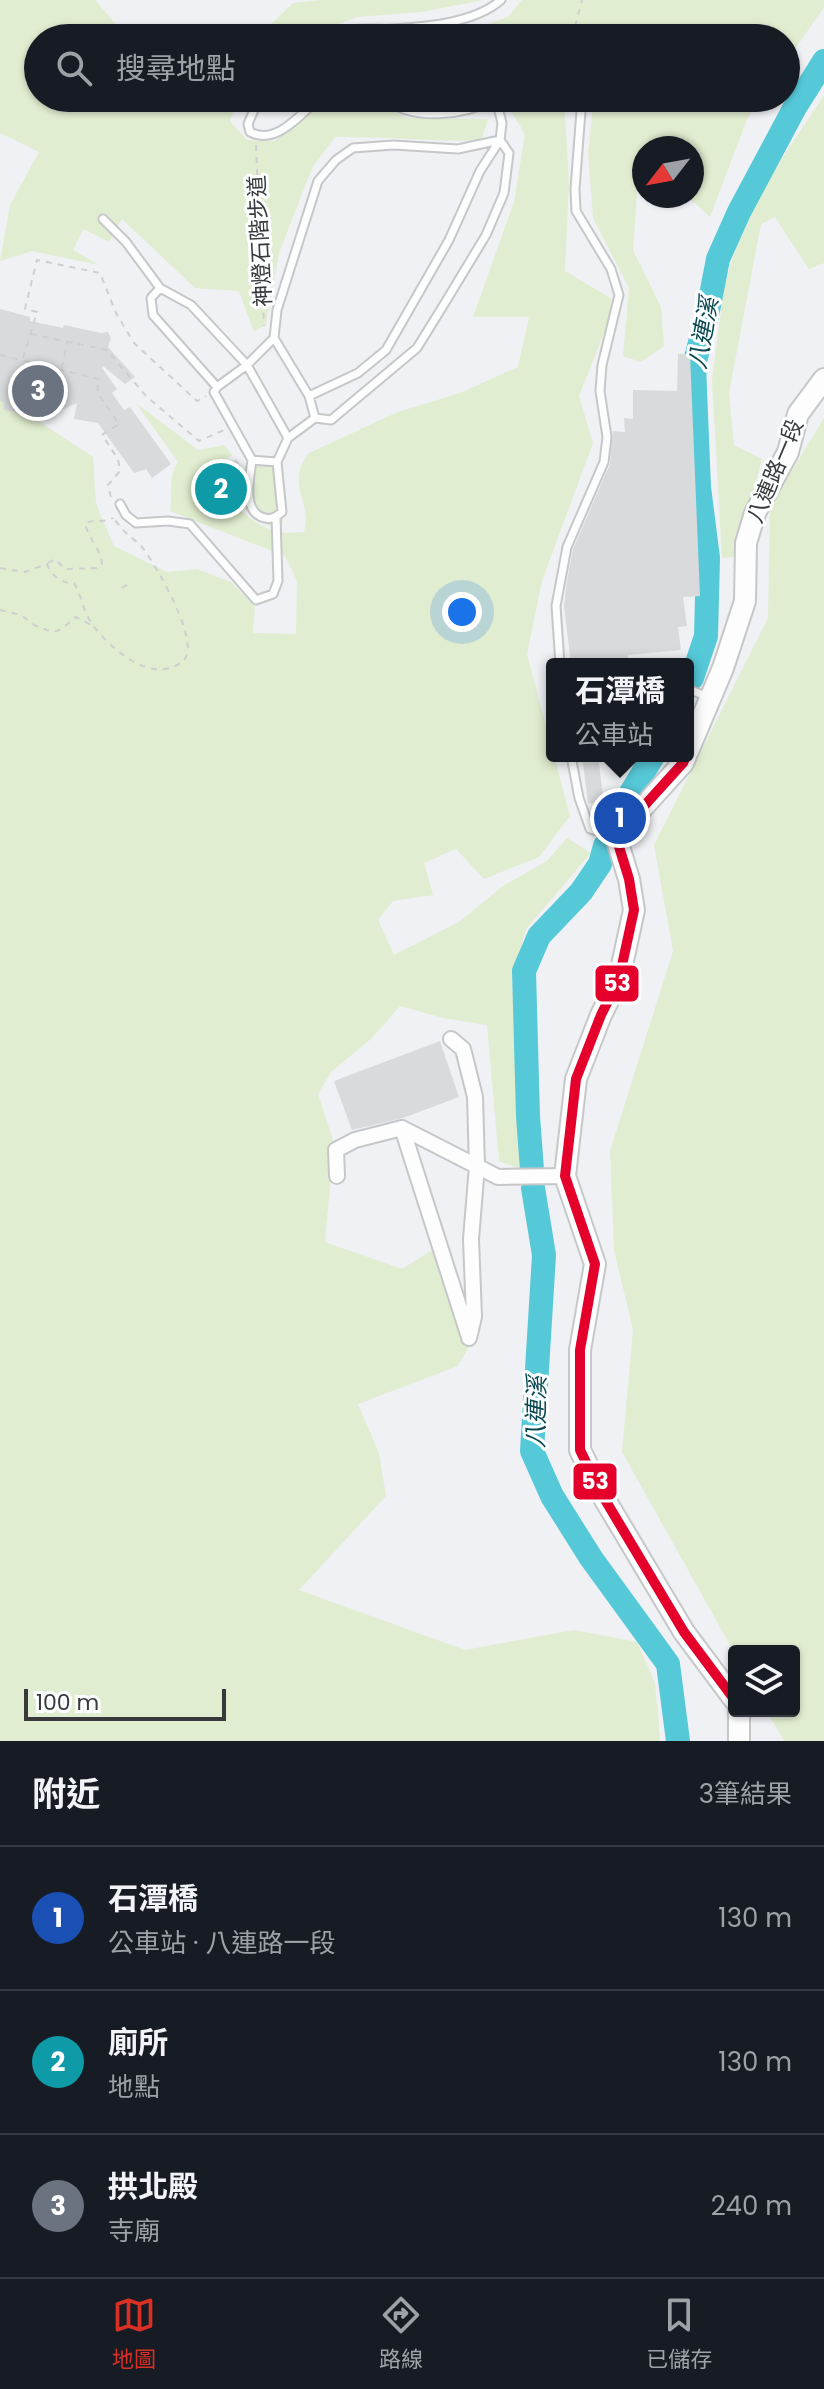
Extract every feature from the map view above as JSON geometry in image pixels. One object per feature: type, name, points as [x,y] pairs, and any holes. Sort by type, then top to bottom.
[{"type":"street","name":"八連路一段","points":[[694,737],[723,668],[745,601],[746,543],[755,513],[788,452],[798,414],[824,379]]},
{"type":"street","name":"八連路一段","points":[[616,837],[683,762]]},
{"type":"street","points":[[616,837],[629,879],[634,910],[619,979],[576,1079],[565,1176],[595,1264],[580,1350],[580,1450],[601,1493],[684,1632],[728,1691]]},
{"type":"street","points":[[402,1128],[469,1338],[474,1317],[471,1239],[477,1166],[475,1097],[463,1049],[451,1039]]},
{"type":"street","points":[[337,1176],[336,1150],[355,1140],[402,1128],[498,1177],[565,1176]]},
{"type":"street","points":[[739,1717],[739,1741]]},
{"type":"lane","points":[[430,24],[461,20],[491,9],[501,0]]},
{"type":"lane","points":[[253,112],[248,124],[250,132],[255,135],[279,132],[303,112]]},
{"type":"lane","points":[[413,112],[456,112]]},
{"type":"lane","points":[[309,396],[358,373],[386,350],[449,240],[480,171],[500,140],[500,112]]},
{"type":"lane","points":[[560,658],[556,606],[567,547],[604,462],[607,437],[600,391],[602,365],[619,295],[611,269],[576,211],[581,112]]},
{"type":"lane","points":[[216,390],[274,338],[277,310],[318,181],[336,160],[353,148],[393,145],[458,149],[500,140]]},
{"type":"lane","points":[[160,288],[151,298],[153,315],[216,390],[252,460],[250,504],[256,514],[268,519],[276,517],[282,512],[277,462],[288,438],[315,418],[331,420],[417,348],[486,235],[504,193],[509,153],[500,140]]},
{"type":"lane","points":[[103,219],[126,242],[160,288],[191,305],[247,365],[288,438]]},
{"type":"lane","points":[[274,338],[309,396],[315,418]]},
{"type":"lane","points":[[252,460],[277,462]]},
{"type":"lane","points":[[120,504],[126,515],[136,523],[168,521],[190,524],[256,600],[273,594],[278,581],[276,517]]},
{"type":"lane","points":[[694,691],[710,698]]},
{"type":"lane","points":[[572,762],[579,798],[590,829],[616,837]]},
{"type":"path","points":[[576,24],[582,0]]},
{"type":"path","name":"神燈石階步道","points":[[255,135],[265,348]]},
{"type":"path","points":[[23,359],[37,312],[25,309],[37,260],[100,273],[116,313],[134,343],[197,401],[216,390]]},
{"type":"path","points":[[30,333],[107,350],[146,396],[199,441],[232,426]]},
{"type":"path","points":[[61,369],[68,342]]},
{"type":"path","points":[[0,355],[99,379],[97,392],[119,424],[102,435],[118,459],[120,471],[108,485],[113,518],[132,540],[144,548],[168,593],[187,636],[190,652],[183,662],[160,671],[143,667],[94,627],[76,617],[60,630],[52,632],[34,625],[21,615],[0,610]]},
{"type":"path","points":[[0,568],[25,572],[55,559],[65,569],[97,568],[102,564],[102,558],[87,534],[85,523],[113,518]]},
{"type":"path","points":[[47,564],[52,575],[66,583],[74,583],[94,627]]},
{"type":"path","points":[[122,588],[128,584]]},
{"type":"green space","points":[[0,0],[95,0],[116,24],[24,24],[24,112],[233,112],[230,121],[247,140],[275,141],[312,112],[395,112],[406,118],[488,119],[481,140],[335,137],[312,168],[279,253],[266,325],[254,332],[239,291],[195,288],[122,219],[109,242],[83,229],[73,250],[99,265],[32,251],[0,261],[10,205],[39,152],[0,133]]},
{"type":"green space","points":[[321,0],[483,0],[422,12],[357,17],[338,24],[271,24],[293,3]]},
{"type":"green space","points":[[522,0],[824,0],[824,7],[800,42],[800,24],[488,24],[508,17]]},
{"type":"green space","points":[[824,95],[824,263],[809,269],[775,217],[761,224],[729,393],[734,445],[762,459],[736,557],[722,558],[712,380],[724,288],[746,213]]},
{"type":"green space","points":[[511,112],[565,112],[569,183],[565,271],[612,299],[608,323],[579,396],[593,443],[542,581],[527,654],[546,726],[546,762],[556,762],[570,816],[539,857],[484,879],[456,849],[424,863],[433,895],[393,901],[378,920],[394,955],[459,922],[503,886],[547,861],[567,838],[591,853],[526,929],[512,978],[522,1170],[499,1161],[487,1025],[443,1018],[400,1006],[372,1038],[331,1072],[318,1094],[334,1143],[325,1242],[402,1269],[442,1244],[476,1334],[458,1366],[358,1404],[379,1453],[386,1496],[299,1590],[465,1650],[574,1630],[637,1642],[655,1683],[660,1741],[0,1741],[0,396],[93,457],[96,504],[114,546],[167,572],[197,569],[231,582],[255,607],[253,633],[296,634],[297,581],[285,556],[170,511],[172,479],[178,462],[136,403],[198,450],[224,445],[233,455],[198,476],[222,512],[239,509],[269,529],[304,532],[306,521],[299,474],[309,453],[398,412],[460,393],[518,367],[529,317],[473,317],[514,202],[525,134]]},
{"type":"green space","points":[[592,112],[751,112],[710,217],[700,208],[704,208],[704,136],[632,136],[632,208],[636,208],[633,250],[661,307],[664,346],[641,362],[623,356],[629,288],[593,218],[588,153]]},
{"type":"green space","points":[[824,418],[824,1741],[784,1741],[770,1717],[800,1717],[800,1645],[730,1645],[622,1452],[633,1330],[614,1250],[610,1151],[673,951],[654,845],[768,618],[770,507]]},
{"type":"green space","points":[[245,465],[280,467],[278,478],[283,524],[269,526],[245,498],[241,483]]},
{"type":"building","points":[[0,309],[30,317],[30,321],[108,332],[111,338],[108,347],[135,377],[125,384],[103,366],[117,389],[112,393],[124,410],[130,407],[171,464],[152,478],[146,469],[134,473],[98,423],[74,419],[77,403],[57,412],[47,412],[46,417],[3,410],[4,403],[0,401]]},
{"type":"building","points":[[678,354],[690,354],[700,596],[683,597],[687,626],[678,627],[681,650],[628,655],[628,658],[570,658],[564,606],[573,549],[610,464],[613,431],[625,432],[624,418],[633,419],[633,390],[677,391]]},
{"type":"building","points":[[236,459],[243,469],[224,481],[234,497],[222,504],[206,477]]},
{"type":"building","points":[[583,762],[599,762],[604,804],[588,803]]},
{"type":"building","points":[[440,1041],[459,1097],[403,1118],[352,1130],[334,1081]]},
{"type":"waterway","name":"八連溪","points":[[800,99],[824,61]]},
{"type":"waterway","name":"八連溪","points":[[694,672],[706,636],[708,558],[699,487],[694,365],[718,259],[739,212],[792,112]]},
{"type":"waterway","name":"八連溪","points":[[613,823],[649,762]]},
{"type":"waterway","name":"八連溪","points":[[532,1170],[524,971],[539,936],[581,892],[600,864],[605,846]]},
{"type":"waterway","name":"八連溪","points":[[533,1188],[544,1255],[532,1451],[552,1496],[591,1558],[668,1664],[678,1741]]},
{"type":"transit line","name":"53","points":[[683,762],[616,837],[629,879],[634,910],[619,979],[576,1079],[565,1176],[595,1264],[580,1350],[580,1450],[601,1493],[684,1632],[728,1691]]},
{"type":"place","name":"拱北殿","points":[[38,391]]},
{"type":"place","name":"廁所","points":[[221,489]]},
{"type":"place","name":"石潭橋","points":[[620,818]]}]
